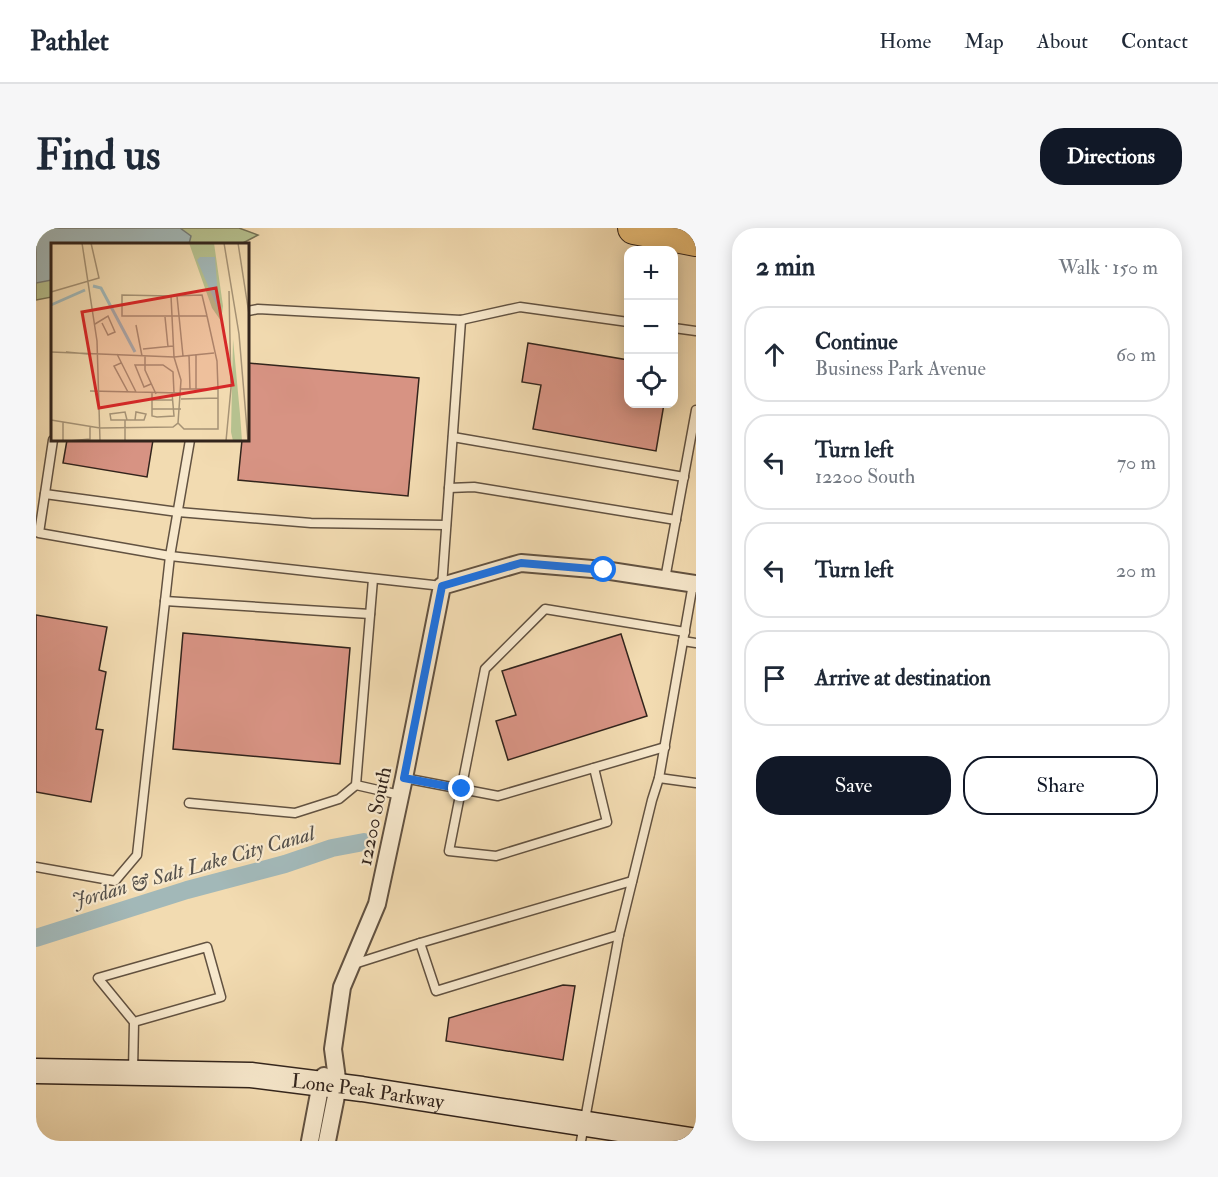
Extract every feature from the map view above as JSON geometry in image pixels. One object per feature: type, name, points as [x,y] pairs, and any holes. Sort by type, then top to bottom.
[{"type":"highway","points":[[634,228],[696,240]]},
{"type":"main road","name":"Lone Peak Parkway","points":[[36,1071],[251,1076],[329,1085],[583,1133],[696,1141]]},
{"type":"street","points":[[442,586],[521,563],[604,570],[695,584]]},
{"type":"street","name":"12200 South","points":[[329,1085],[342,987],[377,904],[442,586]]},
{"type":"street","points":[[310,1141],[329,1085]]},
{"type":"street","points":[[327,1141],[329,1085]]},
{"type":"lane","points":[[249,311],[258,309],[461,320],[520,307],[624,321]]},
{"type":"lane","points":[[53,441],[38,536],[170,556],[442,586],[461,320]]},
{"type":"lane","points":[[678,329],[696,331]]},
{"type":"lane","points":[[665,579],[696,410]]},
{"type":"lane","points":[[453,437],[684,477]]},
{"type":"lane","points":[[36,867],[115,881],[137,855],[170,556],[190,441]]},
{"type":"lane","points":[[449,488],[474,487],[676,520]]},
{"type":"lane","points":[[45,494],[178,512],[311,523],[446,525]]},
{"type":"lane","points":[[189,803],[295,813],[339,799],[356,785],[373,579]]},
{"type":"lane","points":[[583,1133],[620,935],[659,777],[695,584]]},
{"type":"lane","points":[[165,601],[370,614]]},
{"type":"lane","points":[[594,768],[608,822],[496,856],[449,850],[485,669],[545,609],[684,636],[696,643]]},
{"type":"lane","points":[[404,778],[498,796],[665,747]]},
{"type":"lane","points":[[659,777],[696,783]]},
{"type":"lane","points":[[356,785],[400,795]]},
{"type":"lane","points":[[351,965],[633,881]]},
{"type":"lane","points":[[420,943],[436,991],[620,935]]},
{"type":"lane","points":[[133,1073],[135,1022],[98,978],[207,947],[221,997],[135,1022]]},
{"type":"green space","points":[[36,228],[239,228],[258,235],[243,243],[51,243],[51,297],[36,300]]},
{"type":"shaded area","points":[[36,228],[180,228],[191,236],[189,243],[51,243],[51,280],[36,283]]},
{"type":"building","points":[[528,343],[624,359],[624,408],[663,408],[656,451],[533,429],[541,385],[522,382]]},
{"type":"building","points":[[249,363],[419,378],[408,496],[238,480],[242,441],[249,441]]},
{"type":"building","points":[[67,441],[153,441],[147,477],[63,463]]},
{"type":"building","points":[[36,615],[107,627],[99,670],[106,672],[96,729],[103,730],[91,802],[36,792]]},
{"type":"building","points":[[183,633],[350,648],[340,764],[173,749]]},
{"type":"building","points":[[621,634],[647,716],[508,760],[496,721],[516,715],[502,671]]},
{"type":"building","points":[[563,985],[575,986],[563,1060],[446,1041],[449,1018]]},
{"type":"waterway","name":"Jordan & Salt Lake City Canal","points":[[36,938],[187,890],[285,864],[332,848],[364,842]]},
{"type":"route","points":[[462,789],[404,778],[442,586],[521,563],[604,570]]}]
